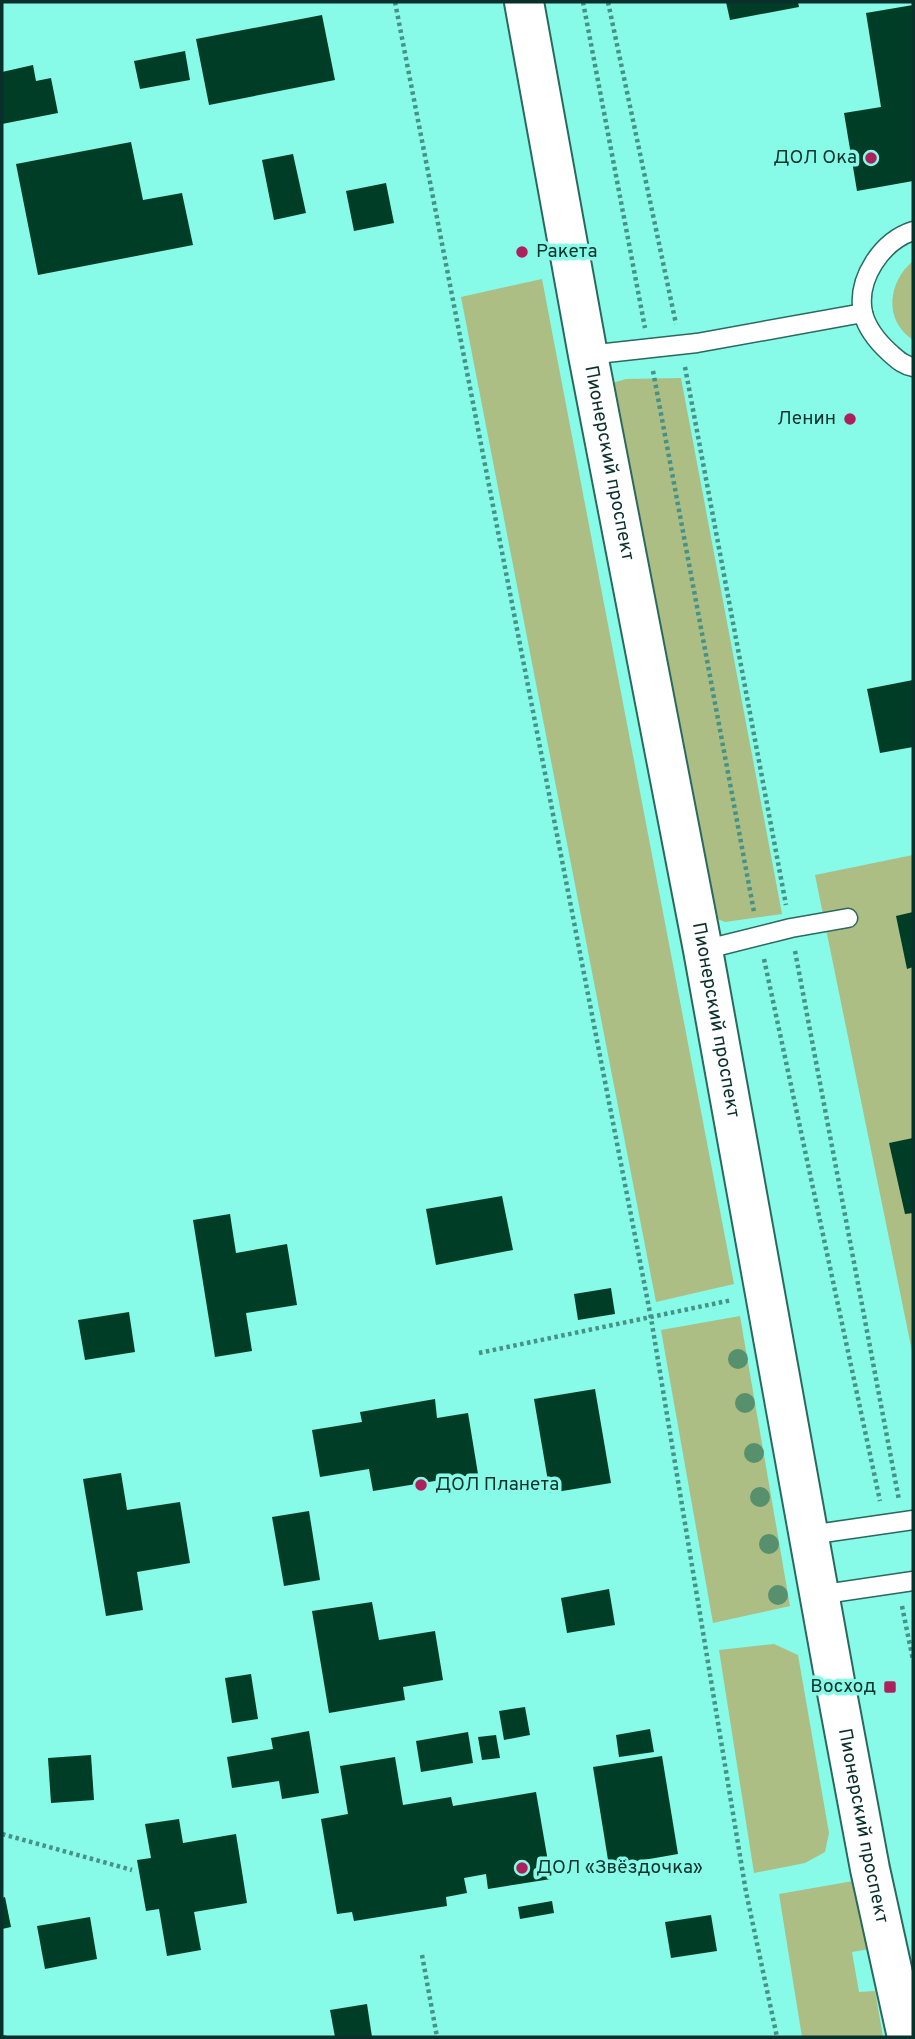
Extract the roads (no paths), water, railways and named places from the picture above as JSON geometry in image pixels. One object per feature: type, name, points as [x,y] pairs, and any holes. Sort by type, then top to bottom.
[{"type":"street","name":"Пионерский проспект","points":[[524,2],[588,355],[703,950],[818,1595],[870,1869],[907,2037]]},
{"type":"lane","points":[[913,231],[903,234],[883,250],[871,268],[864,293],[863,313],[877,342],[904,365],[913,367]]},
{"type":"lane","points":[[588,355],[681,345],[863,313]]},
{"type":"lane","points":[[703,950],[791,928],[848,918]]},
{"type":"lane","points":[[809,1535],[908,1520]]},
{"type":"lane","points":[[818,1595],[905,1582]]},
{"type":"place","name":"ДОЛ Ока","points":[[871,158]]},
{"type":"place","name":"Ракета","points":[[522,252]]},
{"type":"place","name":"Ленин","points":[[850,419]]},
{"type":"place","name":"ДОЛ Планета","points":[[421,1485]]},
{"type":"place","name":"Восход","points":[[890,1687]]},
{"type":"place","name":"ДОЛ «Звёздочка»","points":[[522,1868]]}]
